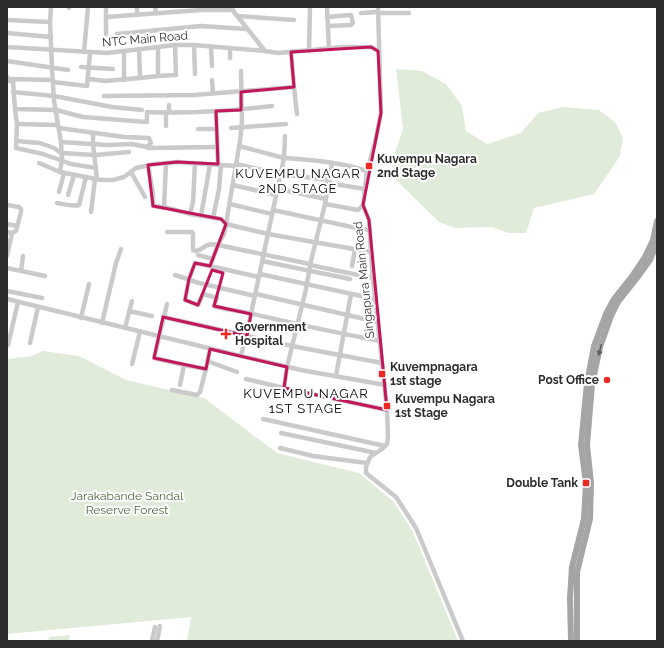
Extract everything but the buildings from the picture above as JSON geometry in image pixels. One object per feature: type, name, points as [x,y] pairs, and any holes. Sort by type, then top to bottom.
[{"type":"main road","points":[[571,641],[570,598],[572,567],[584,519],[586,484],[581,445],[586,389],[594,346],[606,314],[614,299],[645,257],[653,240],[657,221]]},
{"type":"main road","points":[[577,641],[577,572],[590,519],[591,483],[587,445],[592,384],[600,347],[611,316],[618,302],[650,260],[657,243]]},
{"type":"street","points":[[52,7],[50,22],[52,68],[62,162],[59,192]]},
{"type":"street","points":[[84,52],[88,7]]},
{"type":"street","points":[[106,7],[106,34]]},
{"type":"street","points":[[137,7],[137,14]]},
{"type":"street","points":[[156,7],[156,13]]},
{"type":"street","points":[[309,50],[310,7]]},
{"type":"street","points":[[327,7],[329,49]]},
{"type":"street","points":[[106,17],[156,13],[170,10],[231,9],[264,51],[278,54],[309,50],[371,46],[378,51]]},
{"type":"street","points":[[361,13],[378,11],[409,13]]},
{"type":"street","name":"Singapura Main Road","points":[[378,11],[380,113],[375,142],[367,171],[363,205],[369,220],[375,299],[385,385],[388,437],[385,446]]},
{"type":"street","points":[[328,17],[351,15],[353,23],[351,25],[328,26]]},
{"type":"street","points":[[237,16],[294,20]]},
{"type":"street","points":[[7,20],[50,22]]},
{"type":"street","points":[[117,34],[201,26],[247,28]]},
{"type":"street","points":[[7,33],[51,37]]},
{"type":"street","points":[[88,79],[105,81],[124,80],[176,74],[175,45]]},
{"type":"street","name":"NTC Main Road","points":[[7,47],[107,53],[175,45],[194,45],[264,51]]},
{"type":"street","points":[[194,45],[195,74]]},
{"type":"street","points":[[211,46],[212,66]]},
{"type":"street","points":[[158,48],[158,76]]},
{"type":"street","points":[[230,48],[230,58]]},
{"type":"street","points":[[139,50],[140,78]]},
{"type":"street","points":[[124,52],[124,80]]},
{"type":"street","points":[[291,52],[297,114]]},
{"type":"street","points":[[7,78],[53,81],[88,86],[90,53]]},
{"type":"street","points":[[7,61],[68,70]]},
{"type":"street","points":[[81,67],[113,69]]},
{"type":"street","points":[[210,266],[224,234],[230,204],[241,128],[241,71]]},
{"type":"street","points":[[7,78],[13,82],[17,124],[16,148],[42,154],[62,162],[83,167],[96,168]]},
{"type":"street","points":[[212,80],[213,93]]},
{"type":"street","points":[[104,96],[194,95],[294,87]]},
{"type":"street","points":[[13,92],[54,96],[105,106],[142,110]]},
{"type":"street","points":[[166,126],[169,105]]},
{"type":"street","points":[[15,109],[56,110],[84,117],[147,122],[147,112],[241,110],[272,106]]},
{"type":"street","points":[[213,218],[219,189],[216,111]]},
{"type":"street","points":[[17,124],[58,127],[124,137],[149,138],[151,143],[147,148],[132,144],[107,145],[61,142]]},
{"type":"street","points":[[231,128],[286,124]]},
{"type":"street","points":[[198,129],[216,129]]},
{"type":"street","points":[[91,212],[96,179],[93,133]]},
{"type":"street","points":[[241,356],[247,336],[281,174],[284,158],[285,136]]},
{"type":"street","points":[[16,141],[40,143],[54,148],[61,153],[95,155],[129,152]]},
{"type":"street","points":[[239,146],[284,158],[332,163],[356,167],[367,171]]},
{"type":"street","points":[[148,148],[217,147]]},
{"type":"street","points":[[39,163],[62,173],[96,179],[113,180],[124,177],[136,168],[148,165],[177,162],[236,165],[365,189]]},
{"type":"street","points":[[164,208],[166,163]]},
{"type":"street","points":[[190,214],[193,202],[195,163]]},
{"type":"street","points":[[284,388],[287,367],[307,284],[310,264],[326,201],[332,163]]},
{"type":"street","points":[[201,216],[210,164]]},
{"type":"street","points":[[148,165],[153,194],[153,206],[221,219],[226,224],[268,234],[371,252]]},
{"type":"street","points":[[131,172],[145,197]]},
{"type":"street","points":[[68,195],[74,175]]},
{"type":"street","points":[[57,203],[76,206],[79,205],[86,177]]},
{"type":"street","points":[[233,185],[276,195]]},
{"type":"street","points":[[278,189],[358,210],[363,205]]},
{"type":"street","points":[[230,204],[370,230]]},
{"type":"street","points":[[7,205],[19,207],[21,209],[16,231],[9,232],[7,256]]},
{"type":"street","points":[[7,224],[17,226]]},
{"type":"street","points":[[167,232],[192,232],[194,234],[193,250],[195,251],[198,251],[206,245],[218,245],[373,278]]},
{"type":"street","points":[[102,323],[116,263],[121,249]]},
{"type":"street","points":[[352,266],[355,249]]},
{"type":"street","points":[[198,255],[213,259]]},
{"type":"street","points":[[21,271],[23,256]]},
{"type":"street","points":[[262,261],[350,279]]},
{"type":"street","points":[[375,299],[307,284],[195,263],[189,279],[185,300],[198,305],[203,294],[217,298],[214,306],[297,325],[380,341]]},
{"type":"street","points":[[7,268],[45,276]]},
{"type":"street","points":[[175,275],[255,295],[378,322]]},
{"type":"street","points":[[81,318],[89,284]]},
{"type":"street","points":[[7,290],[42,298]]},
{"type":"street","points":[[336,376],[351,294]]},
{"type":"street","points":[[7,299],[287,367],[385,385]]},
{"type":"street","points":[[125,328],[132,301]]},
{"type":"street","points":[[8,345],[18,302]]},
{"type":"street","points":[[167,304],[154,358],[206,369]]},
{"type":"street","points":[[30,343],[38,307]]},
{"type":"street","points":[[129,311],[152,316]]},
{"type":"street","points":[[163,317],[292,346],[382,363]]},
{"type":"street","points":[[132,364],[140,332]]},
{"type":"street","points":[[172,390],[197,395],[200,392],[210,349]]},
{"type":"street","points":[[208,361],[237,372]]},
{"type":"street","points":[[180,385],[184,365]]},
{"type":"street","points":[[246,379],[387,410]]},
{"type":"street","points":[[263,419],[385,446]]},
{"type":"street","points":[[281,433],[376,453]]},
{"type":"street","points":[[385,446],[370,457],[367,463],[366,473],[396,497],[416,528],[463,641]]},
{"type":"street","points":[[280,448],[313,456],[367,463]]},
{"type":"street","points":[[152,641],[157,627],[157,641]]},
{"type":"highlighted area","points":[[371,47],[378,51],[381,113],[363,205],[369,220],[387,410],[284,388],[287,367],[210,349],[206,369],[154,358],[163,317],[247,336],[251,314],[214,306],[223,273],[212,270],[198,305],[185,300],[189,279],[195,263],[210,266],[226,224],[221,219],[153,206],[148,165],[177,162],[218,164],[216,111],[241,110],[241,92],[294,87],[291,52]]},
{"type":"green space","points":[[396,69],[422,71],[446,84],[462,106],[466,131],[487,144],[521,133],[538,113],[563,107],[599,110],[615,122],[623,138],[620,156],[594,194],[534,208],[526,233],[508,233],[492,227],[455,228],[439,222],[394,178],[392,161],[403,129]]},
{"type":"green space","name":"Jarakabande Sandal Reserve Forest","points":[[43,351],[79,356],[126,380],[204,398],[277,453],[359,473],[394,502],[413,532],[458,641],[187,641],[191,617],[7,634],[7,359],[32,356]]},
{"type":"green space","points":[[70,635],[69,641],[48,641],[49,637]]},
{"type":"place","name":"Kuvempu Nagara 2nd Stage","points":[[369,166]]},
{"type":"place","name":"Government Hospital","points":[[226,334]]},
{"type":"place","name":"Kuvempnagara 1st stage","points":[[382,374]]},
{"type":"place","name":"Post Office","points":[[607,380]]},
{"type":"place","name":"Kuvempu Nagara 1st Stage","points":[[387,406]]},
{"type":"place","name":"Double Tank","points":[[586,483]]},
{"type":"district","name":"KUVEMPU NAGAR 2ND STAGE","points":[[298,180]]},
{"type":"district","name":"KUVEMPU NAGAR 1ST STAGE","points":[[306,400]]}]
